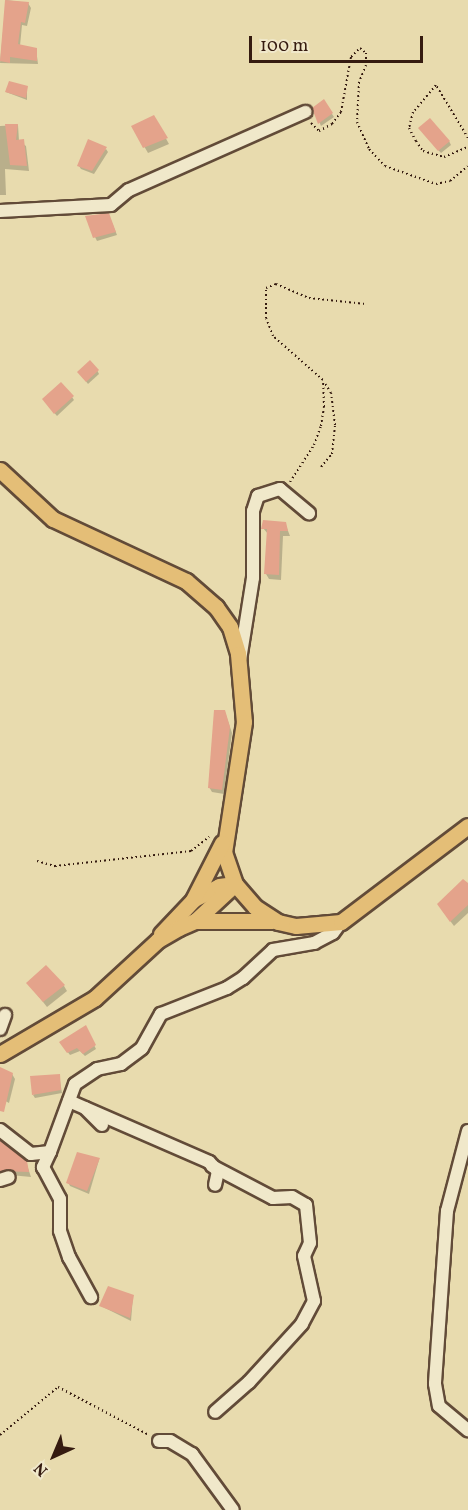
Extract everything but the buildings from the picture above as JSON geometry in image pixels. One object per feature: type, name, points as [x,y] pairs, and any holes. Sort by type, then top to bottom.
[{"type":"main road","points":[[0,470],[53,519],[186,581],[216,607],[230,627],[239,664],[244,722],[218,838],[193,900]]},
{"type":"main road","points":[[195,921],[278,922],[296,926],[341,922],[468,826]]},
{"type":"main road","points":[[218,838],[235,884],[249,902],[278,922]]},
{"type":"main road","points":[[0,1054],[95,998],[158,940],[193,900],[212,889],[235,884]]},
{"type":"main road","points":[[158,940],[195,921],[235,884]]},
{"type":"street","points":[[0,211],[111,205],[129,190],[305,112]]},
{"type":"street","points":[[239,664],[253,578],[253,512],[258,496],[280,489],[309,513]]},
{"type":"street","points":[[91,1298],[69,1257],[60,1231],[60,1199],[43,1167],[75,1084],[97,1069],[121,1064],[142,1047],[161,1014],[227,988],[243,978],[273,950],[314,943],[333,933],[341,922]]},
{"type":"street","points":[[0,1029],[5,1015]]},
{"type":"street","points":[[69,1101],[212,1166],[273,1198],[292,1197],[306,1205],[310,1243],[304,1256],[314,1301],[302,1324],[249,1382],[215,1412]]},
{"type":"street","points":[[82,1105],[102,1125]]},
{"type":"street","points":[[0,1130],[31,1154],[50,1152]]},
{"type":"street","points":[[468,1131],[447,1211],[435,1384],[439,1406],[468,1430]]},
{"type":"street","points":[[212,1166],[218,1172],[215,1185]]},
{"type":"street","points":[[159,1441],[170,1440],[192,1454],[233,1510]]},
{"type":"path","points":[[305,112],[319,131],[332,124],[341,112],[351,57],[360,48],[366,53],[366,65],[359,82],[357,122],[369,149],[385,166],[436,184],[450,181],[468,166]]},
{"type":"path","points":[[468,138],[436,86],[413,112],[410,128],[416,141],[423,151],[444,157],[468,147]]},
{"type":"path","points":[[321,467],[332,454],[335,425],[331,393],[322,380],[273,336],[266,318],[267,288],[276,284],[309,298],[366,304]]},
{"type":"path","points":[[285,493],[314,445],[321,426],[324,407],[322,380]]},
{"type":"path","points":[[37,861],[55,866],[191,851],[218,838]]},
{"type":"path","points":[[0,1435],[58,1387],[159,1441]]}]
